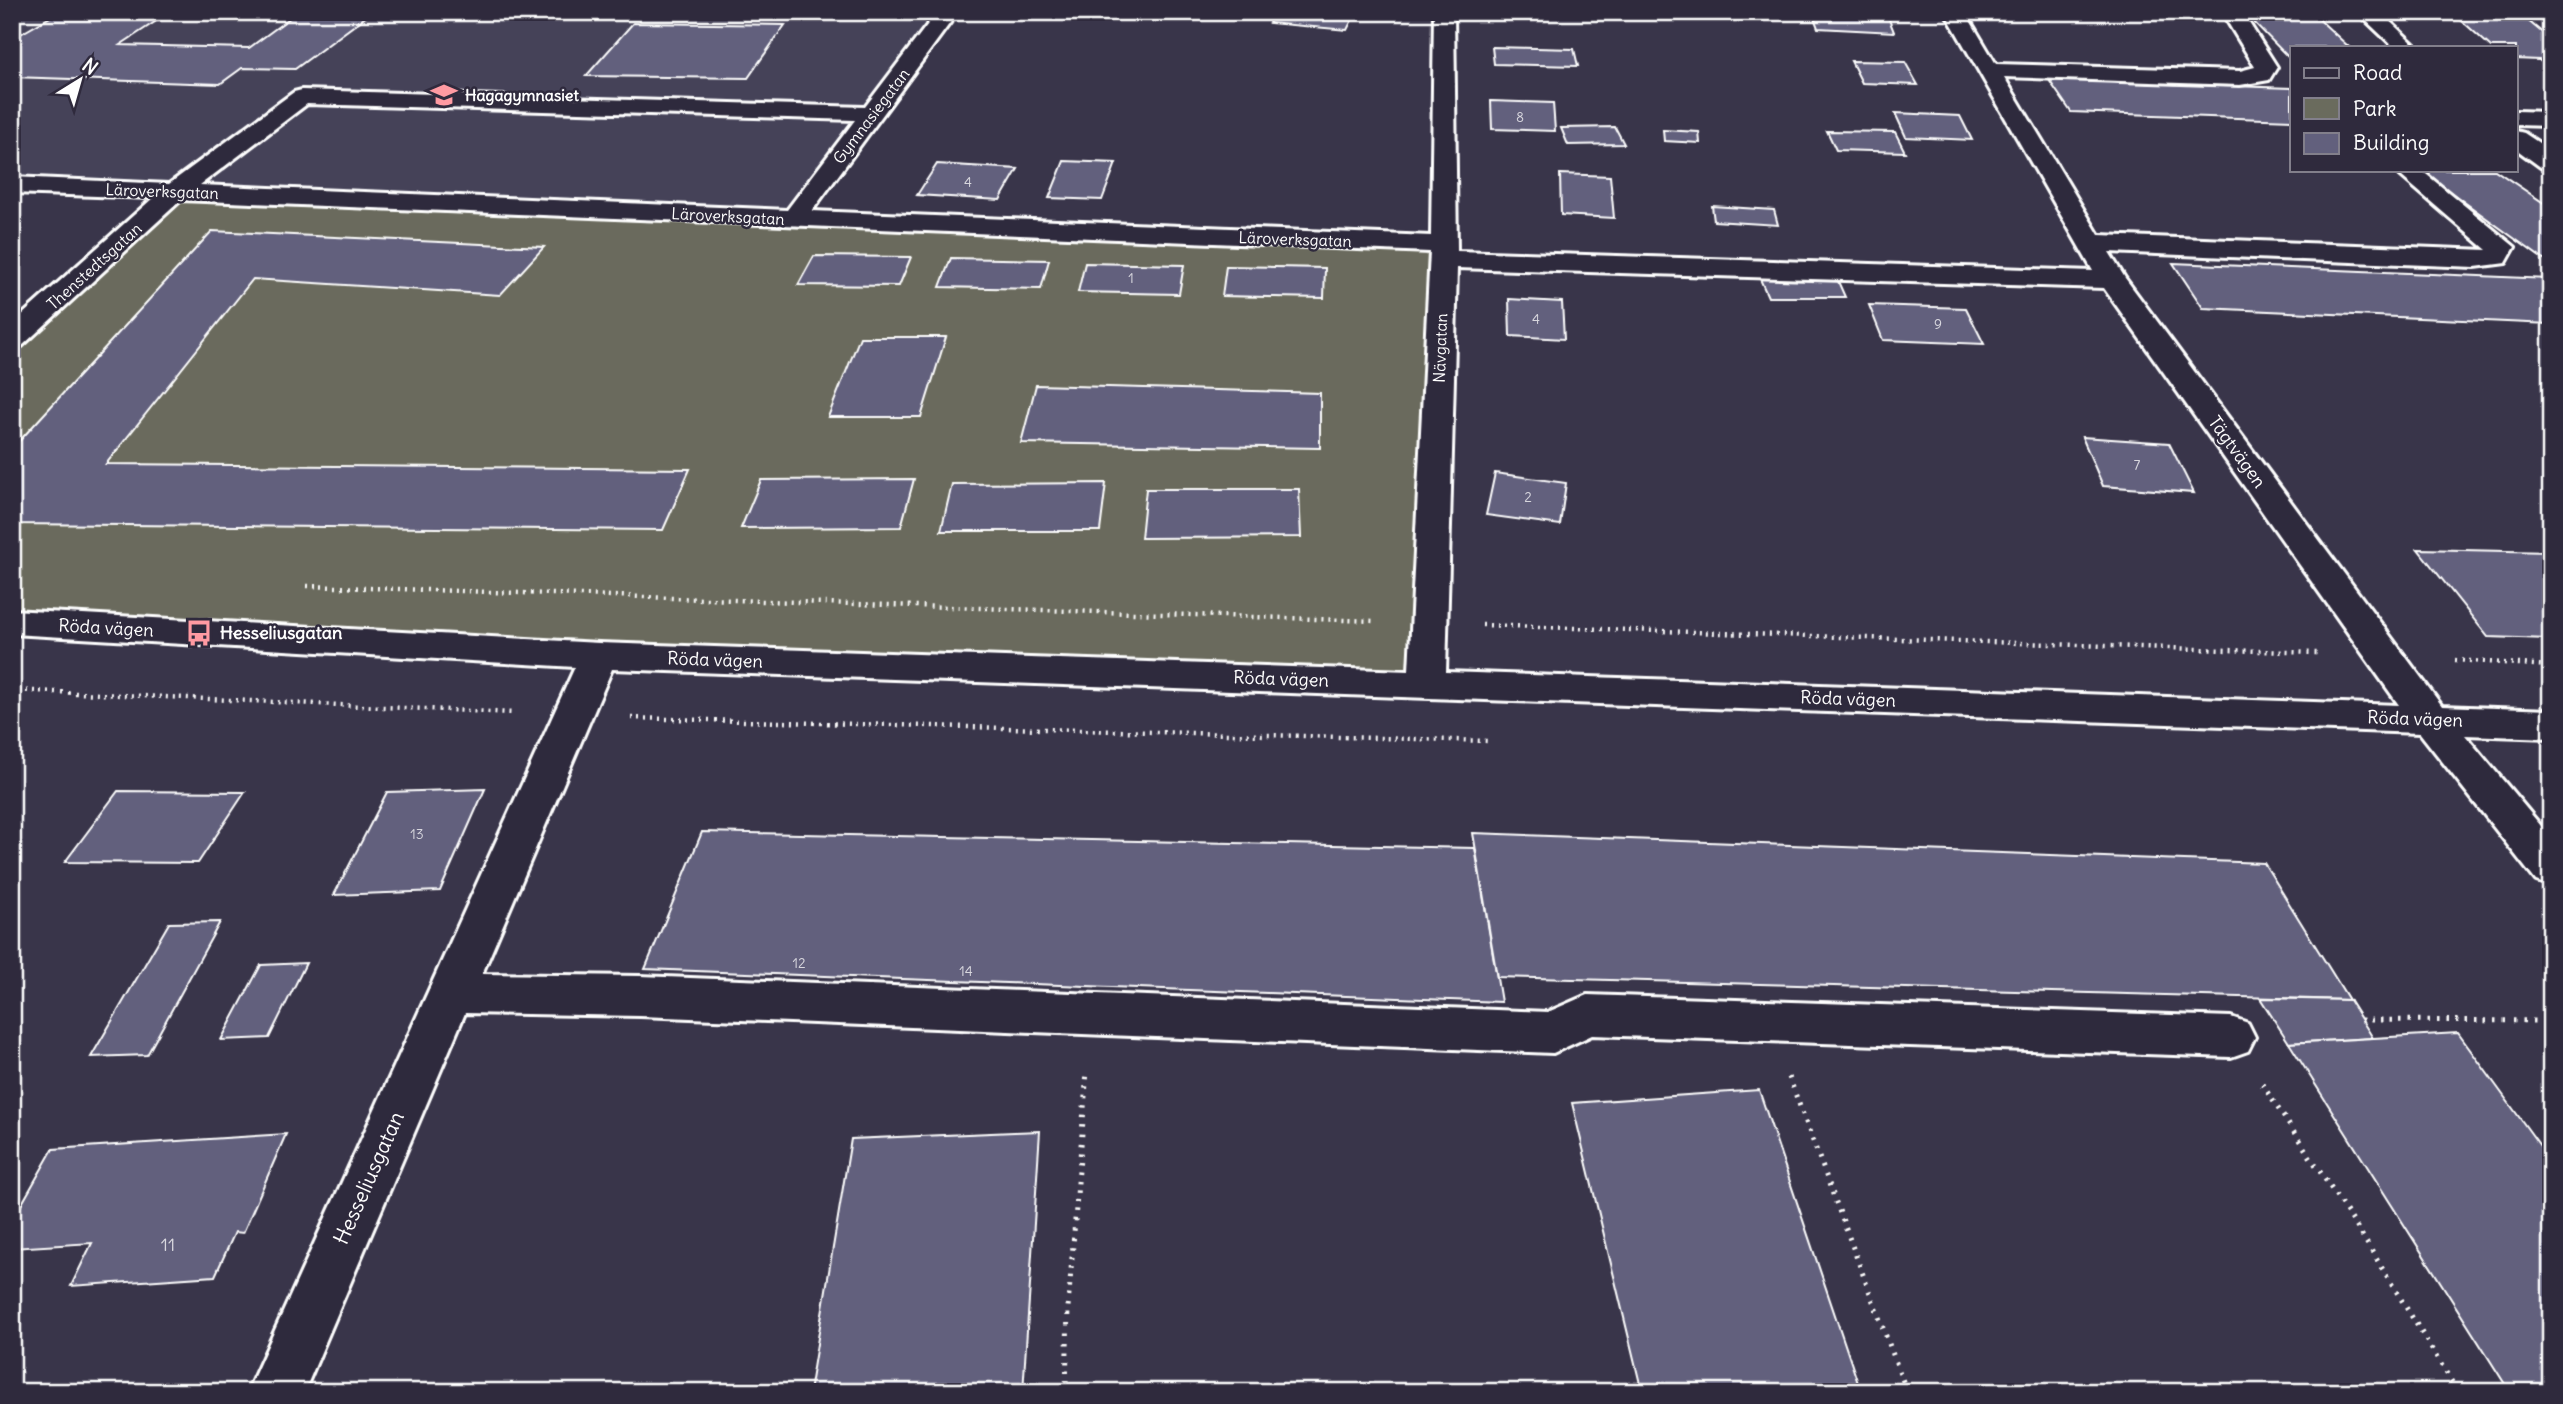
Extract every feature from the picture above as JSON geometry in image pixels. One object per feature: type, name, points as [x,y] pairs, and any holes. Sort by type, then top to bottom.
[{"type":"street","name":"Gymnasiegatan","points":[[793,219],[948,12]]},
{"type":"street","name":"Nävgatan","points":[[1427,685],[1444,252],[1444,12]]},
{"type":"street","name":"Tägtvägen","points":[[1955,12],[2112,280],[2431,720],[2551,869]]},
{"type":"street","points":[[2367,12],[2405,46]]},
{"type":"street","points":[[1990,70],[2239,78],[2261,75],[2266,67],[2234,16]]},
{"type":"street","name":"Thenstedtsgatan","points":[[12,340],[176,191],[302,97],[872,114]]},
{"type":"street","points":[[2518,118],[2551,119]]},
{"type":"street","points":[[2518,139],[2551,163]]},
{"type":"street","points":[[2089,243],[2475,259],[2496,257],[2502,247],[2408,172]]},
{"type":"street","name":"Läroverksgatan","points":[[12,185],[793,219],[1444,252],[2112,280]]},
{"type":"street","name":"Röda vägen","points":[[12,622],[599,656],[2551,724]]},
{"type":"street","name":"Hesseliusgatan","points":[[275,1392],[599,656]]},
{"type":"street","points":[[450,993],[640,996],[1553,1033],[1587,1015],[2231,1037]]},
{"type":"path","points":[[304,586],[2384,655],[2551,666]]},
{"type":"path","points":[[12,690],[572,716],[1493,741]]},
{"type":"path","points":[[1066,1392],[1068,1307],[1092,1014]]},
{"type":"path","points":[[2361,1020],[2551,1021]]},
{"type":"path","points":[[1767,1021],[1907,1392]]},
{"type":"path","points":[[2231,1037],[2360,1232],[2458,1392]]},
{"type":"shaded area","name":"Hagagymnasiet","points":[[12,12],[939,12],[787,213],[12,177]]},
{"type":"green space","points":[[176,191],[1444,245],[1427,685],[12,622],[12,340]]},
{"type":"building","points":[[59,12],[170,12],[120,45],[249,48],[298,12],[403,12],[371,13],[295,69],[242,68],[220,84],[12,77],[12,39]]},
{"type":"building","points":[[1275,12],[1356,12],[1347,30],[1269,23]]},
{"type":"building","points":[[1812,12],[1886,12],[1894,32],[1818,28]]},
{"type":"building","points":[[2244,12],[2311,12],[2348,46],[2290,46],[2290,59]]},
{"type":"building","points":[[2452,12],[2520,14],[2551,40],[2551,70],[2539,60],[2518,59],[2518,46],[2490,46]]},
{"type":"building","points":[[633,23],[785,25],[748,78],[586,76]]},
{"type":"building","points":[[1492,47],[1574,49],[1578,66],[1494,64]]},
{"type":"building","points":[[1851,61],[1905,62],[1918,85],[1862,83]]},
{"type":"building","points":[[2049,80],[2290,88],[2290,120],[2071,112]]},
{"type":"building","points":[[1491,101],[1553,103],[1555,131],[1492,129]]},
{"type":"building","points":[[1895,113],[1960,116],[1972,140],[1906,137]]},
{"type":"building","points":[[1615,127],[1624,144],[1568,145],[1561,128]]},
{"type":"building","points":[[1663,130],[1699,132],[1700,143],[1664,141]]},
{"type":"building","points":[[1827,131],[1895,132],[1905,152],[1836,150]]},
{"type":"building","points":[[1064,161],[1116,163],[1102,200],[1049,198]]},
{"type":"building","points":[[937,164],[1018,169],[1000,200],[917,195]]},
{"type":"building","points":[[2423,172],[2498,172],[2551,208],[2551,265]]},
{"type":"building","points":[[1560,174],[1610,176],[1614,218],[1561,215]]},
{"type":"building","points":[[1712,206],[1774,210],[1778,225],[1714,221]]},
{"type":"building","points":[[212,231],[544,247],[500,295],[253,279],[106,464],[690,469],[663,530],[12,524],[12,449]]},
{"type":"building","points":[[814,256],[911,257],[899,286],[798,285]]},
{"type":"building","points":[[951,258],[1049,260],[1041,289],[940,287]]},
{"type":"building","points":[[1085,263],[1184,265],[1179,294],[1078,292]]},
{"type":"building","points":[[2173,263],[2551,279],[2551,324],[2203,308]]},
{"type":"building","points":[[1226,266],[1325,268],[1324,298],[1222,296]]},
{"type":"building","points":[[1760,279],[1837,279],[1845,297],[1768,297]]},
{"type":"building","points":[[1509,299],[1562,302],[1564,339],[1510,336]]},
{"type":"building","points":[[1869,305],[1966,308],[1984,344],[1883,340]]},
{"type":"building","points":[[860,337],[946,337],[921,417],[828,417]]},
{"type":"building","points":[[1036,385],[1320,393],[1320,448],[1021,443]]},
{"type":"building","points":[[2082,437],[2169,443],[2194,493],[2103,486]]},
{"type":"building","points":[[1495,473],[1566,483],[1560,525],[1486,515]]},
{"type":"building","points":[[914,479],[901,527],[741,528],[761,480]]},
{"type":"building","points":[[1106,483],[1100,531],[941,531],[952,484]]},
{"type":"building","points":[[1146,489],[1299,489],[1301,537],[1141,538]]},
{"type":"building","points":[[2418,549],[2551,552],[2551,639],[2488,637]]},
{"type":"building","points":[[485,789],[440,891],[334,895],[387,792]]},
{"type":"building","points":[[118,791],[245,792],[198,863],[65,862]]},
{"type":"building","points":[[702,832],[1475,848],[1501,1002],[645,969]]},
{"type":"building","points":[[1473,833],[2264,863],[2349,1000],[1497,977]]},
{"type":"building","points":[[220,922],[147,1055],[91,1057],[169,923]]},
{"type":"building","points":[[306,963],[269,1038],[221,1040],[261,965]]},
{"type":"building","points":[[2260,998],[2349,1000],[2373,1038],[2289,1043]]},
{"type":"building","points":[[2458,1033],[2551,1161],[2551,1392],[2510,1392],[2289,1043]]},
{"type":"building","points":[[1759,1090],[1861,1392],[1642,1392],[1572,1103]]},
{"type":"building","points":[[1040,1131],[1023,1392],[809,1392],[851,1139]]},
{"type":"building","points":[[286,1134],[243,1233],[235,1232],[215,1276],[71,1286],[92,1243],[12,1248],[12,1221],[53,1149]]},
{"type":"place","name":"Hagagymnasiet","points":[[444,95]]},
{"type":"place","name":"Hesseliusgatan","points":[[199,633]]}]
